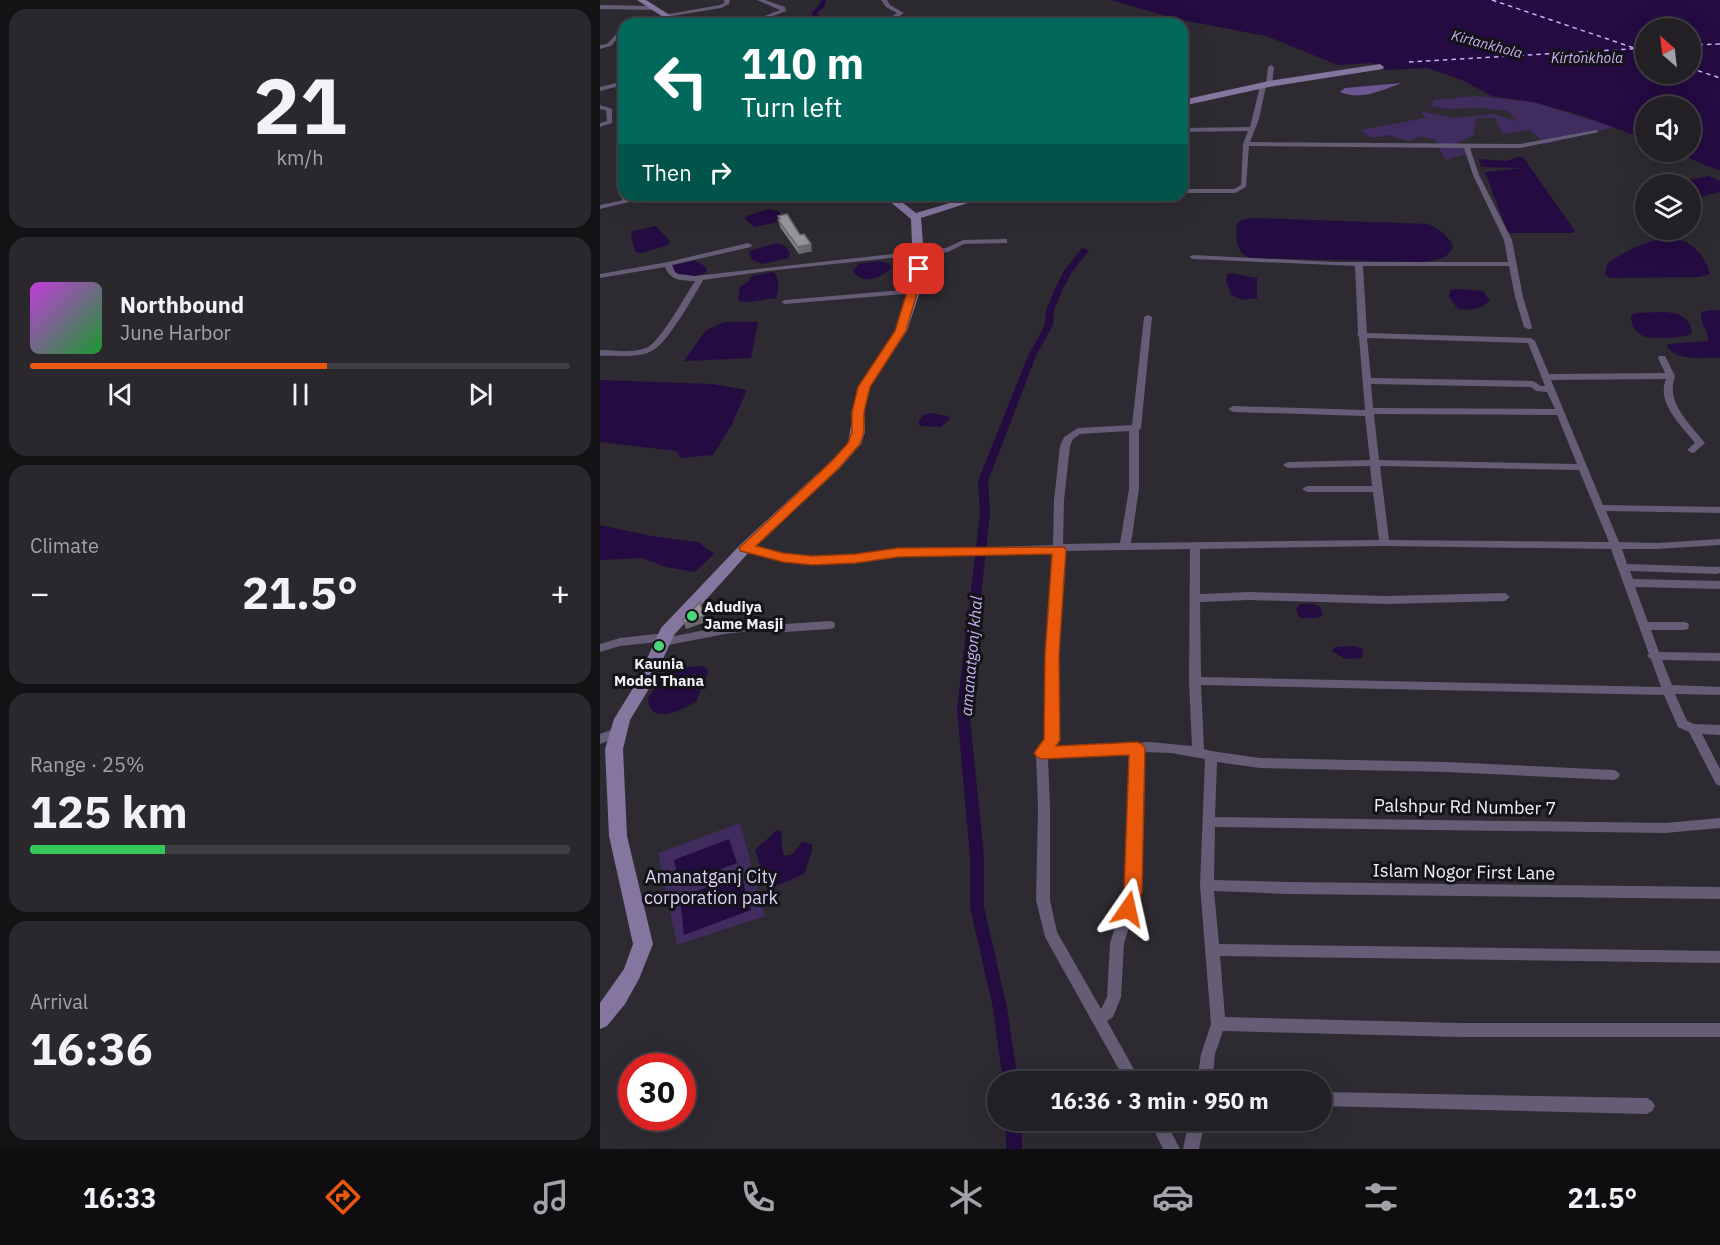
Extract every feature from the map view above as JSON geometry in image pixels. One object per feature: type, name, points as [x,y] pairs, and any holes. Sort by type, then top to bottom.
[{"type":"main road","points":[[641,0],[670,18]]},
{"type":"main road","points":[[1188,102],[1266,85],[1380,67]]},
{"type":"main road","points":[[600,1019],[618,997],[632,974],[643,944],[618,836],[614,749],[622,719],[642,687],[667,632],[746,548],[835,465],[854,444],[858,432],[858,412],[864,387],[901,331],[919,269],[919,237],[915,217],[895,201]]},
{"type":"main road","points":[[915,217],[968,201]]},
{"type":"street","points":[[680,18],[721,6],[726,4],[727,0]]},
{"type":"street","points":[[760,0],[783,8],[783,11],[764,18]]},
{"type":"street","points":[[884,0],[888,6],[901,14],[898,18]]},
{"type":"street","points":[[600,8],[654,8]]},
{"type":"street","points":[[600,47],[609,45],[618,35]]},
{"type":"street","points":[[1188,191],[1241,189],[1244,186],[1246,144],[1271,67]]},
{"type":"street","points":[[600,89],[618,84]]},
{"type":"street","points":[[600,107],[609,110],[610,122],[600,125]]},
{"type":"street","points":[[1188,130],[1251,129]]},
{"type":"street","points":[[1246,144],[1537,145],[1596,132]]},
{"type":"street","points":[[1466,145],[1476,175],[1508,240],[1528,327]]},
{"type":"street","points":[[600,207],[628,201]]},
{"type":"street","points":[[668,264],[671,274],[677,278],[700,278],[948,250],[963,242],[1004,241]]},
{"type":"street","points":[[600,276],[668,264],[748,245]]},
{"type":"street","points":[[1193,257],[1359,264],[1512,264]]},
{"type":"street","points":[[1359,264],[1361,335],[1384,543]]},
{"type":"street","points":[[600,353],[644,351],[653,348],[668,331],[674,317],[700,278]]},
{"type":"street","points":[[785,302],[914,291]]},
{"type":"street","points":[[1125,546],[1134,489],[1134,430],[1139,419],[1138,397],[1142,392],[1148,317]]},
{"type":"street","points":[[1361,335],[1531,341],[1629,583],[1653,656],[1682,724],[1693,729],[1720,730]]},
{"type":"street","points":[[1662,358],[1671,376],[1668,395],[1673,408],[1700,443],[1692,450]]},
{"type":"street","points":[[1547,377],[1671,376]]},
{"type":"street","points":[[1367,381],[1533,384],[1539,389],[1552,389]]},
{"type":"street","points":[[1233,409],[1561,412]]},
{"type":"street","points":[[1128,1071],[1050,933],[1042,900],[1044,808],[1042,753],[1052,740],[1052,655],[1059,550],[1059,500],[1065,446],[1069,437],[1078,431],[1134,430]]},
{"type":"street","points":[[1288,465],[1583,467]]},
{"type":"street","points":[[1307,489],[1377,489]]},
{"type":"street","points":[[1599,508],[1720,510]]},
{"type":"street","points":[[746,548],[783,558],[812,560],[959,551],[1059,550],[1125,546],[1384,543],[1701,545],[1720,542]]},
{"type":"street","points":[[1195,545],[1195,681],[1209,822],[1207,885],[1218,1024],[1208,1054],[1206,1071]]},
{"type":"street","points":[[1622,567],[1717,570]]},
{"type":"street","points":[[1629,583],[1720,585]]},
{"type":"street","points":[[1196,598],[1267,596],[1387,600],[1505,597]]},
{"type":"street","points":[[600,648],[620,642],[664,639],[758,626],[785,628],[831,625]]},
{"type":"street","points":[[1645,626],[1684,626]]},
{"type":"street","points":[[1653,656],[1720,657]]},
{"type":"street","points":[[1195,681],[1720,691]]},
{"type":"street","points":[[1693,729],[1720,781]]},
{"type":"street","points":[[600,739],[619,732]]},
{"type":"street","points":[[1042,753],[1137,748],[1204,754],[1260,763],[1447,767],[1614,775]]},
{"type":"street","points":[[1099,1018],[1108,1012],[1114,997],[1117,944],[1133,892],[1137,748]]},
{"type":"street","name":"Palshpur Rd Number 7","points":[[1209,822],[1665,828],[1720,823]]},
{"type":"street","name":"Islam Nogor First Lane","points":[[1207,885],[1720,893]]},
{"type":"street","points":[[1213,950],[1720,957]]},
{"type":"street","points":[[1218,1024],[1460,1030],[1720,1030]]},
{"type":"street","points":[[1332,1099],[1647,1106]]},
{"type":"street","points":[[1162,1131],[1172,1149]]},
{"type":"street","points":[[1191,1149],[1195,1131]]},
{"type":"green space","points":[[1477,96],[1533,102],[1614,127],[1546,144],[1529,130],[1502,134],[1495,118],[1476,118],[1474,135],[1459,142],[1467,154],[1445,160],[1436,140],[1420,136],[1410,141],[1388,135],[1372,138],[1360,130],[1425,118],[1421,111],[1454,118],[1493,114],[1518,121],[1508,111],[1481,108],[1446,109],[1431,106],[1434,100]]},
{"type":"green space","name":"Amanatganj City corporation park","points":[[740,823],[765,916],[677,945],[658,853]]},
{"type":"shaded area","points":[[1402,83],[1364,95],[1340,92],[1345,88]]},
{"type":"water","name":"Kirtonkhola","points":[[1111,0],[1720,0],[1720,171],[1698,162],[1701,162],[1701,96],[1635,96],[1635,135],[1583,116],[1533,102],[1492,96],[1462,80],[1427,68],[1385,70],[1371,63],[1338,65],[1266,36],[1188,21],[1188,18],[1174,18]]},
{"type":"water","points":[[1523,157],[1575,231],[1573,233],[1511,233],[1507,230],[1485,172],[1523,168],[1481,167],[1479,159],[1507,161]]},
{"type":"water","points":[[1709,176],[1720,181],[1720,192],[1701,197],[1701,178]]},
{"type":"water","points":[[769,209],[780,212],[778,222],[755,227],[745,219],[746,216]]},
{"type":"water","points":[[1252,218],[1428,224],[1443,233],[1453,246],[1445,256],[1423,262],[1251,258],[1239,249],[1237,224],[1242,220]]},
{"type":"water","points":[[656,226],[670,241],[668,245],[642,253],[635,252],[631,234],[633,231]]},
{"type":"water","points":[[1657,240],[1681,240],[1690,244],[1704,260],[1710,274],[1700,277],[1610,278],[1605,274],[1607,264],[1644,244]]},
{"type":"water","points":[[778,243],[786,247],[790,253],[789,258],[762,264],[751,259],[749,251]]},
{"type":"water","points":[[694,260],[706,267],[707,272],[691,278],[674,274],[671,266]]},
{"type":"water","points":[[879,261],[889,264],[892,268],[872,279],[857,276],[853,271],[858,264]]},
{"type":"water","points":[[773,272],[778,284],[776,298],[749,302],[738,301],[740,287],[752,276]]},
{"type":"water","points":[[1230,273],[1257,278],[1257,298],[1242,300],[1231,295],[1226,280]]},
{"type":"water","points":[[1454,289],[1483,291],[1490,301],[1475,309],[1458,309],[1449,297],[1450,291]]},
{"type":"water","points":[[1720,311],[1720,358],[1684,357],[1667,347],[1668,344],[1708,341],[1701,312]]},
{"type":"water","points":[[1664,312],[1683,317],[1689,323],[1692,333],[1676,337],[1648,337],[1640,334],[1633,325],[1631,316],[1635,313]]},
{"type":"water","points":[[724,322],[758,322],[751,358],[684,361],[705,331]]},
{"type":"water","points":[[600,380],[712,384],[747,390],[732,424],[713,455],[680,458],[677,451],[600,442]]},
{"type":"water","points":[[929,413],[948,416],[950,419],[941,427],[920,426],[918,423],[922,416]]},
{"type":"water","points":[[600,525],[651,536],[698,542],[714,554],[695,572],[666,567],[642,558],[600,560]]},
{"type":"water","points":[[1300,604],[1319,606],[1323,615],[1317,618],[1300,618],[1296,609]]},
{"type":"water","points":[[1354,646],[1363,649],[1362,658],[1345,659],[1332,651],[1335,647]]},
{"type":"water","points":[[701,666],[708,672],[696,702],[667,714],[654,712],[648,698],[667,669]]},
{"type":"water","points":[[777,830],[781,833],[782,850],[785,856],[793,854],[802,842],[812,844],[812,851],[804,874],[769,889],[755,850]]},
{"type":"water","points":[[729,839],[737,863],[680,885],[674,860]]},
{"type":"water","points":[[741,875],[751,910],[684,935],[680,897]]},
{"type":"building","points":[[787,214],[800,235],[804,234],[811,244],[798,247],[778,220],[780,219],[778,216]]},
{"type":"building","points":[[700,602],[704,616],[684,623],[683,620]]},
{"type":"waterway","points":[[818,18],[814,13],[822,6],[824,0]]},
{"type":"waterway","name":"amanatgonj khal","points":[[1009,1071],[1000,1008],[977,907],[977,857],[963,709],[985,513],[983,481],[1032,356],[1049,325],[1050,310],[1058,291],[1068,271],[1085,250]]},
{"type":"waterway","name":"amanatgonj khal","points":[[1014,1131],[1014,1149]]},
{"type":"ferry route","points":[[1492,0],[1635,48]]},
{"type":"ferry route","points":[[1701,45],[1720,44]]},
{"type":"ferry route","points":[[1409,62],[1635,49]]},
{"type":"ferry route","points":[[1701,72],[1720,78]]},
{"type":"place","name":"Adudiya Jame Masji","points":[[692,616]]},
{"type":"place","name":"Kaunia Model Thana","points":[[659,646]]},
{"type":"route","points":[[919,269],[901,331],[877,364],[864,387],[860,398],[858,432],[854,444],[847,454],[746,548],[798,560],[856,559],[898,553],[1059,550],[1052,655],[1052,740],[1042,753],[1137,748],[1133,892],[1128,909]]},
{"type":"water label","name":"Kirtankhola","points":[[1487,44]]}]
